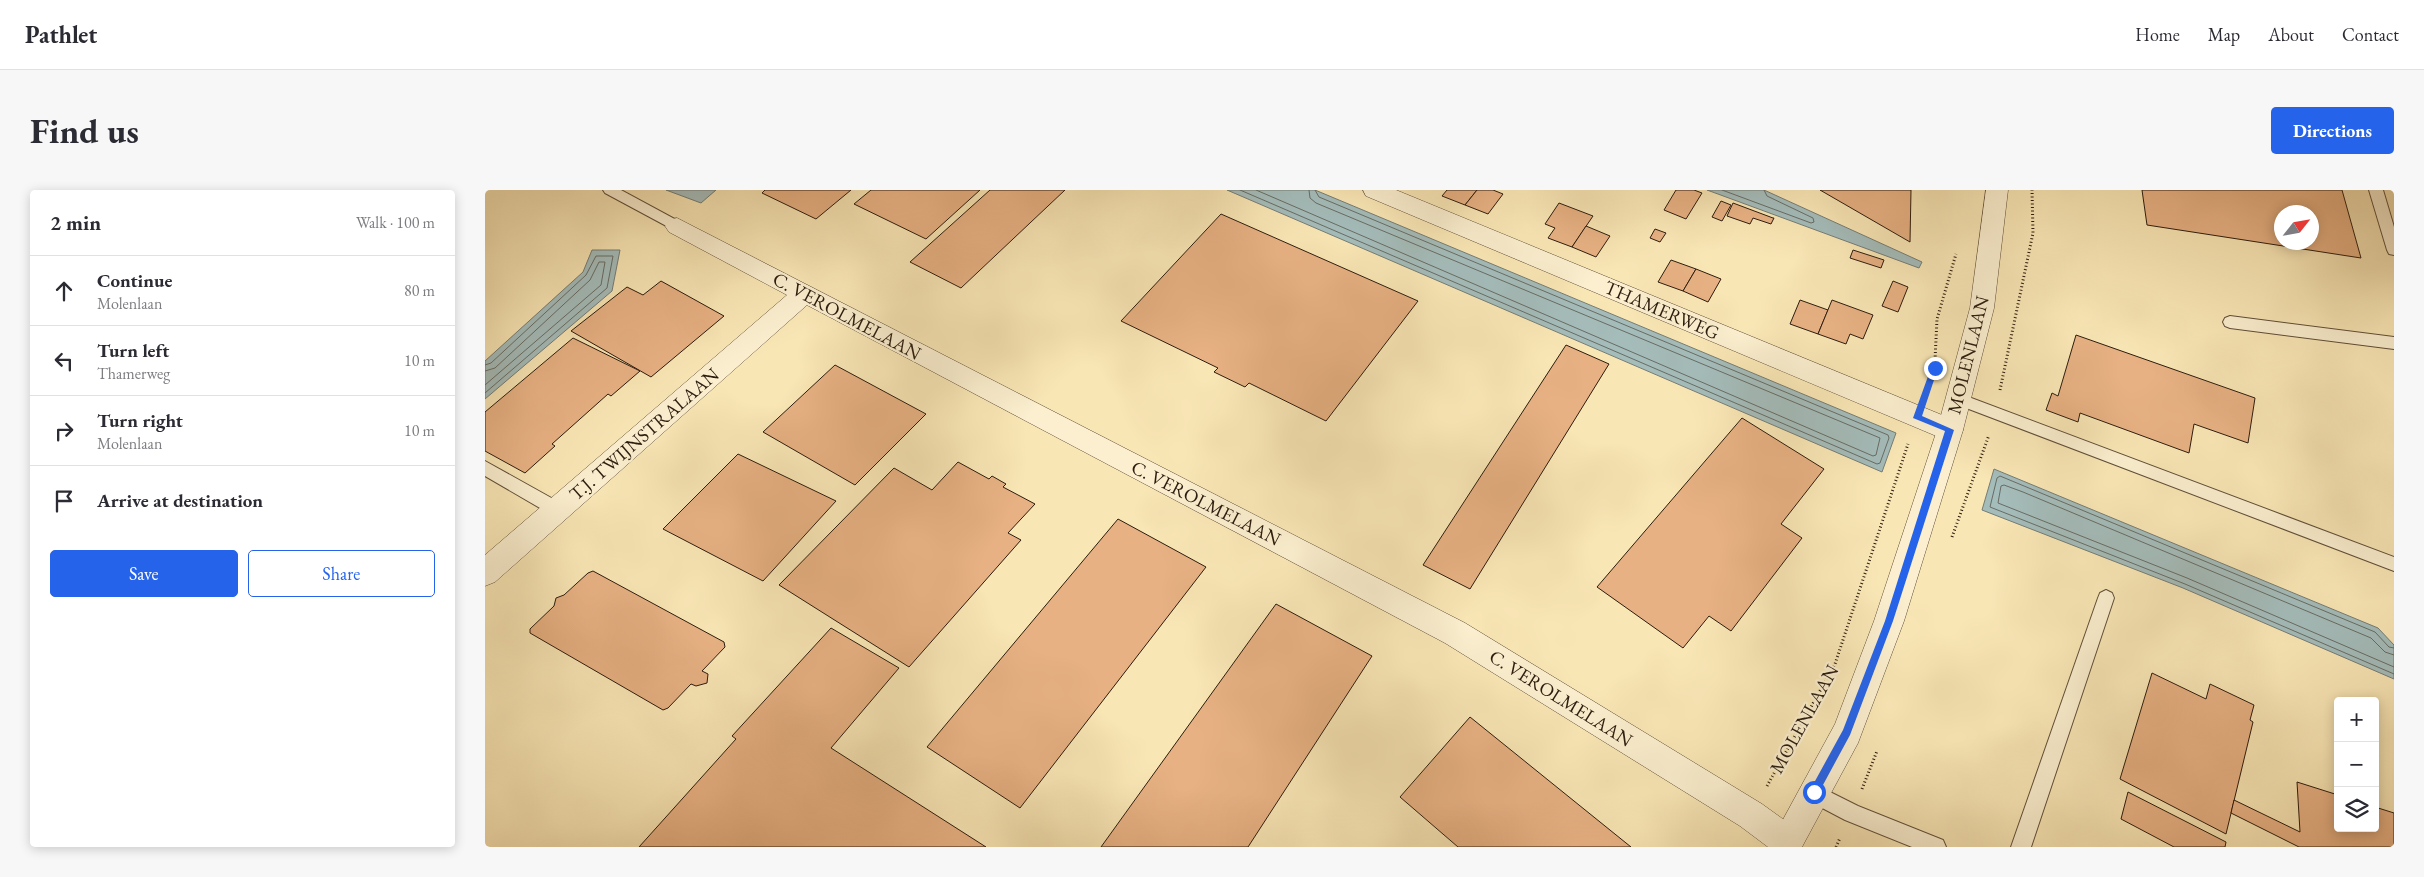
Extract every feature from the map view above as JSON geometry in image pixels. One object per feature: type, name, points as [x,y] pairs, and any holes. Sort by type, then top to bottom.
[{"type":"street","name":"THAMERWEG","points":[[1374,190],[1917,418],[1950,430]]},
{"type":"street","name":"MOLENLAAN","points":[[1786,844],[1847,732],[1889,621],[1950,430],[1982,308],[1997,190]]},
{"type":"street","name":"C. VEROLMELAAN","points":[[677,226],[1455,633],[1751,815],[1786,844]]},
{"type":"street","name":"T.J. TWIJNSTRALAAN","points":[[485,573],[804,294]]},
{"type":"lane","name":"C. VEROLMELAAN","points":[[610,190],[677,226]]},
{"type":"lane","points":[[2376,190],[2394,250]]},
{"type":"lane","points":[[2229,322],[2394,343]]},
{"type":"lane","points":[[1958,399],[2394,564]]},
{"type":"lane","points":[[485,468],[557,510]]},
{"type":"lane","points":[[2021,847],[2106,598]]},
{"type":"lane","points":[[1814,792],[1852,813],[1936,847]]},
{"type":"path","name":"MOLENLAAN","points":[[1987,444],[2033,233],[2032,190]]},
{"type":"path","name":"MOLENLAAN","points":[[1935,368],[1937,319],[1957,252]]},
{"type":"path","name":"MOLENLAAN","points":[[1751,815],[1835,664],[1917,418]]},
{"type":"water","points":[[666,190],[716,190],[701,203]]},
{"type":"water","points":[[1227,190],[1315,190],[1896,433],[1882,472]]},
{"type":"water","points":[[1707,190],[1764,190],[1922,262],[1919,268]]},
{"type":"water","points":[[592,250],[620,250],[612,291],[485,399],[485,361],[583,272]]},
{"type":"water","points":[[1994,469],[2378,628],[2394,645],[2394,679],[2183,588],[1982,510]]},
{"type":"building","points":[[765,190],[851,190],[816,219],[762,193]]},
{"type":"building","points":[[871,190],[980,190],[926,239],[854,204]]},
{"type":"building","points":[[990,190],[1065,190],[961,288],[910,262]]},
{"type":"building","points":[[1447,190],[1477,190],[1465,205],[1442,196]]},
{"type":"building","points":[[1477,190],[1493,190],[1503,194],[1488,214],[1465,205]]},
{"type":"building","points":[[1676,190],[1694,190],[1702,193],[1686,219],[1664,210]]},
{"type":"building","points":[[1820,190],[1911,190],[1910,242]]},
{"type":"building","points":[[2142,190],[2342,190],[2361,258],[2309,250],[2319,250],[2319,205],[2274,205],[2274,245],[2147,225]]},
{"type":"building","points":[[1721,201],[1731,205],[1722,221],[1712,217]]},
{"type":"building","points":[[1559,203],[1593,216],[1572,247],[1548,238],[1555,228],[1545,224]]},
{"type":"building","points":[[1733,203],[1774,218],[1771,224],[1753,218],[1750,224],[1727,216]]},
{"type":"building","points":[[1221,214],[1418,301],[1326,421],[1249,383],[1245,387],[1214,372],[1218,368],[1121,321]]},
{"type":"building","points":[[1586,226],[1610,236],[1596,257],[1572,247]]},
{"type":"building","points":[[1655,229],[1666,233],[1660,242],[1650,238]]},
{"type":"building","points":[[1853,250],[1884,260],[1881,268],[1850,258]]},
{"type":"building","points":[[1671,260],[1696,269],[1683,291],[1658,282]]},
{"type":"building","points":[[1696,269],[1721,279],[1708,302],[1683,291]]},
{"type":"building","points":[[661,281],[724,316],[651,377],[571,331],[627,287],[643,295]]},
{"type":"building","points":[[1893,281],[1908,287],[1898,312],[1882,306]]},
{"type":"building","points":[[1800,300],[1828,310],[1818,334],[1790,324]]},
{"type":"building","points":[[1832,300],[1873,315],[1863,339],[1850,334],[1846,344],[1818,334]]},
{"type":"building","points":[[2076,335],[2255,398],[2248,443],[2194,424],[2189,453],[2080,413],[2078,422],[2046,410],[2052,393],[2058,396]]},
{"type":"building","points":[[573,338],[640,371],[611,396],[608,394],[552,444],[555,446],[525,473],[485,451],[485,412]]},
{"type":"building","points":[[1566,345],[1609,364],[1470,589],[1423,565]]},
{"type":"building","points":[[835,365],[926,414],[855,485],[763,432]]},
{"type":"building","points":[[1742,418],[1824,469],[1781,524],[1802,538],[1731,631],[1709,616],[1683,648],[1597,587]]},
{"type":"building","points":[[738,454],[836,501],[763,581],[663,529]]},
{"type":"building","points":[[958,462],[989,479],[992,476],[1006,484],[1003,487],[1035,504],[1008,533],[1021,540],[909,667],[779,585],[894,468],[932,490]]},
{"type":"building","points":[[1118,519],[1206,567],[1020,808],[927,747]]},
{"type":"building","points":[[593,571],[724,642],[725,647],[702,671],[708,674],[707,683],[696,686],[691,684],[668,708],[663,710],[530,633],[530,629],[554,606],[556,598],[564,595],[588,573]]},
{"type":"building","points":[[1276,604],[1372,656],[1248,847],[1101,847]]},
{"type":"building","points":[[831,628],[899,668],[831,748],[986,847],[639,847],[736,739],[732,736]]},
{"type":"building","points":[[2152,673],[2206,699],[2210,684],[2254,705],[2250,720],[2253,722],[2226,834],[2120,779]]},
{"type":"building","points":[[1470,717],[1631,847],[1458,847],[1400,797]]},
{"type":"building","points":[[2297,782],[2334,794],[2334,832],[2379,832],[2379,808],[2394,813],[2394,847],[2299,847],[2231,813],[2234,800],[2300,832]]},
{"type":"building","points":[[2128,792],[2226,842],[2225,847],[2174,847],[2121,819]]},
{"type":"route","points":[[1814,792],[1847,732],[1889,621],[1950,430],[1917,418],[1935,368]]}]
